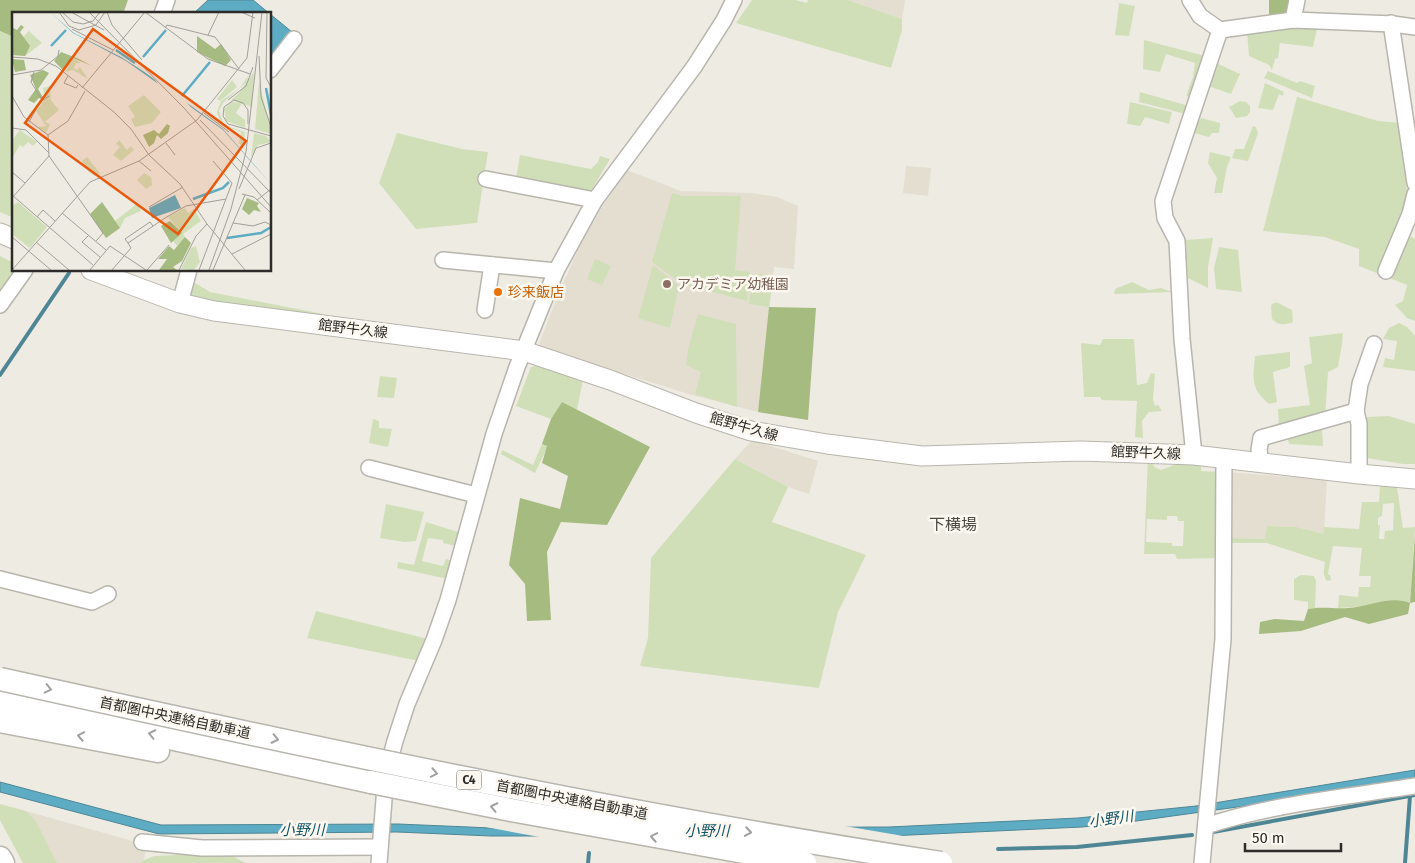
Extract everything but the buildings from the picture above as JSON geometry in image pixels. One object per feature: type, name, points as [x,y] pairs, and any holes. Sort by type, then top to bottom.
[{"type":"highway","name":"首都圏中央連絡自動車道","points":[[0,679],[236,731],[516,789],[806,842],[941,863]]},
{"type":"highway","name":"首都圏中央連絡自動車道","points":[[0,701],[371,782],[540,816],[805,863]]},
{"type":"highway","points":[[0,721],[288,776],[371,782]]},
{"type":"highway","points":[[0,858],[3,863]]},
{"type":"main road","points":[[0,233],[12,238]]},
{"type":"main road","name":"館野牛久線","points":[[93,271],[180,303],[214,311],[524,352],[610,380],[696,413],[751,431],[791,439],[922,456],[1081,451],[1194,455],[1359,474],[1415,478]]},
{"type":"street","points":[[163,12],[167,0]]},
{"type":"street","points":[[379,863],[386,774],[395,742],[407,704],[434,640],[448,600],[494,434],[556,271],[595,200],[694,67],[724,20],[734,0]]},
{"type":"street","points":[[1190,0],[1200,16],[1220,30],[1293,20],[1391,23],[1415,27]]},
{"type":"street","points":[[1293,20],[1297,0]]},
{"type":"street","points":[[1391,23],[1415,183]]},
{"type":"street","points":[[1194,455],[1182,339],[1177,241],[1165,218],[1163,201],[1220,30]]},
{"type":"street","points":[[271,69],[294,39]]},
{"type":"street","points":[[486,179],[595,200]]},
{"type":"street","points":[[1386,271],[1412,215],[1415,194]]},
{"type":"street","points":[[443,260],[556,271]]},
{"type":"street","points":[[485,310],[492,265]]},
{"type":"street","points":[[0,305],[23,271]]},
{"type":"street","points":[[180,303],[189,271]]},
{"type":"street","points":[[1359,474],[1359,424],[1356,411],[1360,384],[1374,344]]},
{"type":"street","points":[[1261,462],[1259,450],[1261,438],[1356,411]]},
{"type":"street","points":[[1202,863],[1223,640],[1224,458]]},
{"type":"street","points":[[369,468],[476,495]]},
{"type":"street","points":[[0,579],[92,602],[108,594]]},
{"type":"street","points":[[1206,823],[1276,809],[1415,786]]},
{"type":"street","points":[[142,842],[202,848],[380,843]]},
{"type":"shaded area","points":[[848,0],[905,0],[902,19]]},
{"type":"shaded area","points":[[906,166],[931,168],[928,196],[903,193]]},
{"type":"shaded area","name":"アカデミア幼稚園","points":[[627,170],[681,191],[752,193],[777,197],[798,206],[794,269],[774,267],[758,412],[692,395],[579,360],[543,351],[539,344],[559,292],[580,246],[603,205]]},
{"type":"shaded area","points":[[752,440],[818,461],[809,494],[788,487],[735,459]]},
{"type":"shaded area","points":[[1227,472],[1327,480],[1324,534],[1297,527],[1267,526],[1266,539],[1230,538]]},
{"type":"shaded area","points":[[26,811],[147,845],[144,860],[137,863],[55,863]]},
{"type":"green space","points":[[0,0],[128,0],[124,12],[12,12],[12,36],[0,31]]},
{"type":"green space","points":[[752,0],[795,0],[807,3],[808,0],[848,0],[902,19],[902,30],[891,68],[736,23]]},
{"type":"green space","points":[[1269,0],[1293,0],[1290,13],[1269,16]]},
{"type":"green space","points":[[1119,3],[1135,6],[1129,36],[1115,35]]},
{"type":"green space","points":[[1290,27],[1317,29],[1313,47],[1280,43],[1278,58],[1275,59],[1272,70],[1269,65],[1249,56],[1247,32]]},
{"type":"green space","points":[[0,31],[12,36],[12,217],[0,212]]},
{"type":"green space","points":[[1144,40],[1205,56],[1191,97],[1186,96],[1193,77],[1195,63],[1166,54],[1160,72],[1143,69]]},
{"type":"green space","points":[[1216,63],[1240,74],[1231,94],[1208,86]]},
{"type":"green space","points":[[1268,71],[1297,83],[1300,81],[1315,86],[1312,98],[1264,78]]},
{"type":"green space","points":[[1265,83],[1284,92],[1283,96],[1279,94],[1273,110],[1258,108]]},
{"type":"green space","points":[[1140,92],[1189,106],[1186,114],[1139,102]]},
{"type":"green space","points":[[1297,97],[1378,121],[1402,123],[1407,193],[1406,206],[1397,229],[1415,239],[1415,321],[1407,318],[1395,305],[1403,301],[1407,285],[1359,266],[1359,249],[1325,237],[1263,231]]},
{"type":"green space","points":[[1240,101],[1246,102],[1250,106],[1250,112],[1247,116],[1236,118],[1229,107]]},
{"type":"green space","points":[[1130,102],[1172,112],[1169,124],[1145,117],[1140,126],[1127,124]]},
{"type":"green space","points":[[1201,118],[1220,123],[1219,133],[1212,133],[1209,137],[1194,133],[1196,124]]},
{"type":"green space","points":[[1253,126],[1256,127],[1258,133],[1248,161],[1232,158],[1235,149],[1244,149]]},
{"type":"green space","points":[[397,133],[462,149],[488,152],[477,223],[416,229],[379,183]]},
{"type":"green space","points":[[1210,152],[1231,157],[1222,193],[1214,193],[1217,178],[1208,163]]},
{"type":"green space","points":[[520,155],[591,169],[598,162],[600,156],[610,159],[589,194],[516,179]]},
{"type":"green space","points":[[672,193],[683,196],[741,196],[735,270],[750,272],[747,301],[682,284],[652,262]]},
{"type":"green space","points":[[1213,238],[1208,267],[1208,288],[1188,278],[1186,240]]},
{"type":"green space","points":[[1219,247],[1238,250],[1242,292],[1216,289],[1214,268]]},
{"type":"green space","points":[[0,256],[12,262],[12,271],[14,271],[0,291]]},
{"type":"green space","points":[[595,259],[611,266],[602,285],[587,279]]},
{"type":"green space","points":[[653,265],[679,286],[670,328],[638,318]]},
{"type":"green space","points":[[753,274],[773,275],[769,307],[749,304]]},
{"type":"green space","points":[[192,281],[210,292],[323,314],[321,319],[184,297]]},
{"type":"green space","points":[[1132,282],[1149,290],[1161,288],[1172,292],[1114,294],[1115,289]]},
{"type":"green space","points":[[1276,302],[1292,310],[1293,322],[1282,324],[1272,319],[1271,305]]},
{"type":"green space","points":[[769,307],[816,308],[808,420],[758,412]]},
{"type":"green space","points":[[698,314],[736,324],[737,407],[695,394],[701,372],[686,365],[688,349]]},
{"type":"green space","points":[[1399,323],[1407,327],[1415,336],[1415,371],[1383,367],[1385,358],[1394,360],[1397,341],[1383,339],[1389,328]]},
{"type":"green space","points":[[1343,333],[1338,367],[1328,372],[1325,417],[1279,429],[1278,409],[1310,405],[1304,366],[1312,363],[1309,337]]},
{"type":"green space","points":[[1103,339],[1134,339],[1137,385],[1147,383],[1151,373],[1155,374],[1153,400],[1155,406],[1158,405],[1162,411],[1149,412],[1142,421],[1143,438],[1135,437],[1137,401],[1102,400],[1100,397],[1084,397],[1081,343],[1100,345]]},
{"type":"green space","points":[[1290,352],[1290,367],[1273,372],[1277,402],[1269,404],[1259,393],[1254,383],[1255,356]]},
{"type":"green space","points":[[544,364],[583,379],[577,410],[562,402],[551,419],[516,406],[531,367]]},
{"type":"green space","points":[[380,376],[397,378],[394,398],[377,397]]},
{"type":"green space","points":[[562,402],[650,447],[607,525],[561,522],[547,552],[551,620],[527,621],[525,584],[509,565],[520,498],[560,509],[568,476],[542,463],[547,446],[542,444],[551,419]]},
{"type":"green space","points":[[1389,416],[1415,424],[1415,464],[1367,458],[1363,438],[1367,417]]},
{"type":"green space","points":[[373,419],[379,421],[379,428],[392,429],[388,447],[369,443]]},
{"type":"green space","points":[[1322,428],[1323,446],[1289,444],[1287,435]]},
{"type":"green space","points":[[542,444],[548,446],[535,473],[501,454],[502,450],[533,465]]},
{"type":"green space","points":[[1151,456],[1154,467],[1161,470],[1190,459],[1201,460],[1201,471],[1219,472],[1220,558],[1177,559],[1175,554],[1144,554],[1148,457]],"holes":[[[1167,516],[1177,516],[1178,521],[1184,521],[1183,546],[1172,546],[1172,543],[1146,542],[1147,519],[1167,520]]]},
{"type":"green space","points":[[735,459],[788,487],[772,522],[866,555],[838,612],[819,688],[640,666],[648,638],[651,558]]},
{"type":"green space","points":[[1380,485],[1397,487],[1403,528],[1415,527],[1410,603],[1338,608],[1339,595],[1358,597],[1359,587],[1370,587],[1371,576],[1359,576],[1362,548],[1333,546],[1328,574],[1331,580],[1327,581],[1324,574],[1325,562],[1267,543],[1228,543],[1230,538],[1265,539],[1267,526],[1297,527],[1324,534],[1324,527],[1359,529],[1362,502],[1379,502]],"holes":[[[1394,503],[1393,530],[1385,531],[1384,539],[1379,539],[1380,525],[1378,525],[1378,518],[1382,516],[1383,504]]]},
{"type":"green space","points":[[386,504],[424,512],[416,541],[404,542],[380,538]]},
{"type":"green space","points":[[426,522],[458,532],[456,546],[443,543],[443,540],[428,538],[422,561],[443,566],[446,559],[452,561],[448,579],[397,568],[398,562],[414,565]]},
{"type":"green space","points":[[1415,535],[1415,602],[1410,603]]},
{"type":"green space","points":[[1301,575],[1314,576],[1316,581],[1315,608],[1308,609],[1308,602],[1294,600],[1294,579]]},
{"type":"green space","points":[[1395,600],[1410,603],[1408,614],[1369,624],[1345,617],[1301,631],[1259,634],[1260,622],[1275,619],[1304,621],[1308,609],[1348,608]]},
{"type":"green space","points":[[316,611],[428,639],[419,661],[307,638]]},
{"type":"green space","points":[[0,804],[26,811],[36,821],[57,863],[23,863],[0,820]]},
{"type":"green space","points":[[230,855],[246,863],[137,863],[154,856]]},
{"type":"water","points":[[208,0],[253,0],[268,12],[195,12]]},
{"type":"water","points":[[271,15],[292,32],[271,58]]},
{"type":"water","name":"小野川","points":[[1415,770],[1415,779],[1259,804],[1122,823],[1082,827],[889,836],[491,836],[397,832],[159,834],[0,792],[0,782],[161,825],[398,824],[492,828],[889,827],[1078,818],[1196,806]]},
{"type":"pier","points":[[475,825],[839,825],[909,837],[545,838]]},
{"type":"waterway","points":[[0,375],[69,273]]},
{"type":"waterway","points":[[1213,832],[1415,795]]},
{"type":"waterway","points":[[1405,863],[1410,796]]},
{"type":"waterway","points":[[998,849],[1077,847],[1192,835]]},
{"type":"waterway","points":[[588,863],[589,853]]},
{"type":"place","name":"アカデミア幼稚園","points":[[667,284]]},
{"type":"place","name":"珍来飯店","points":[[498,292]]},
{"type":"district","name":"下横場","points":[[953,524]]}]
